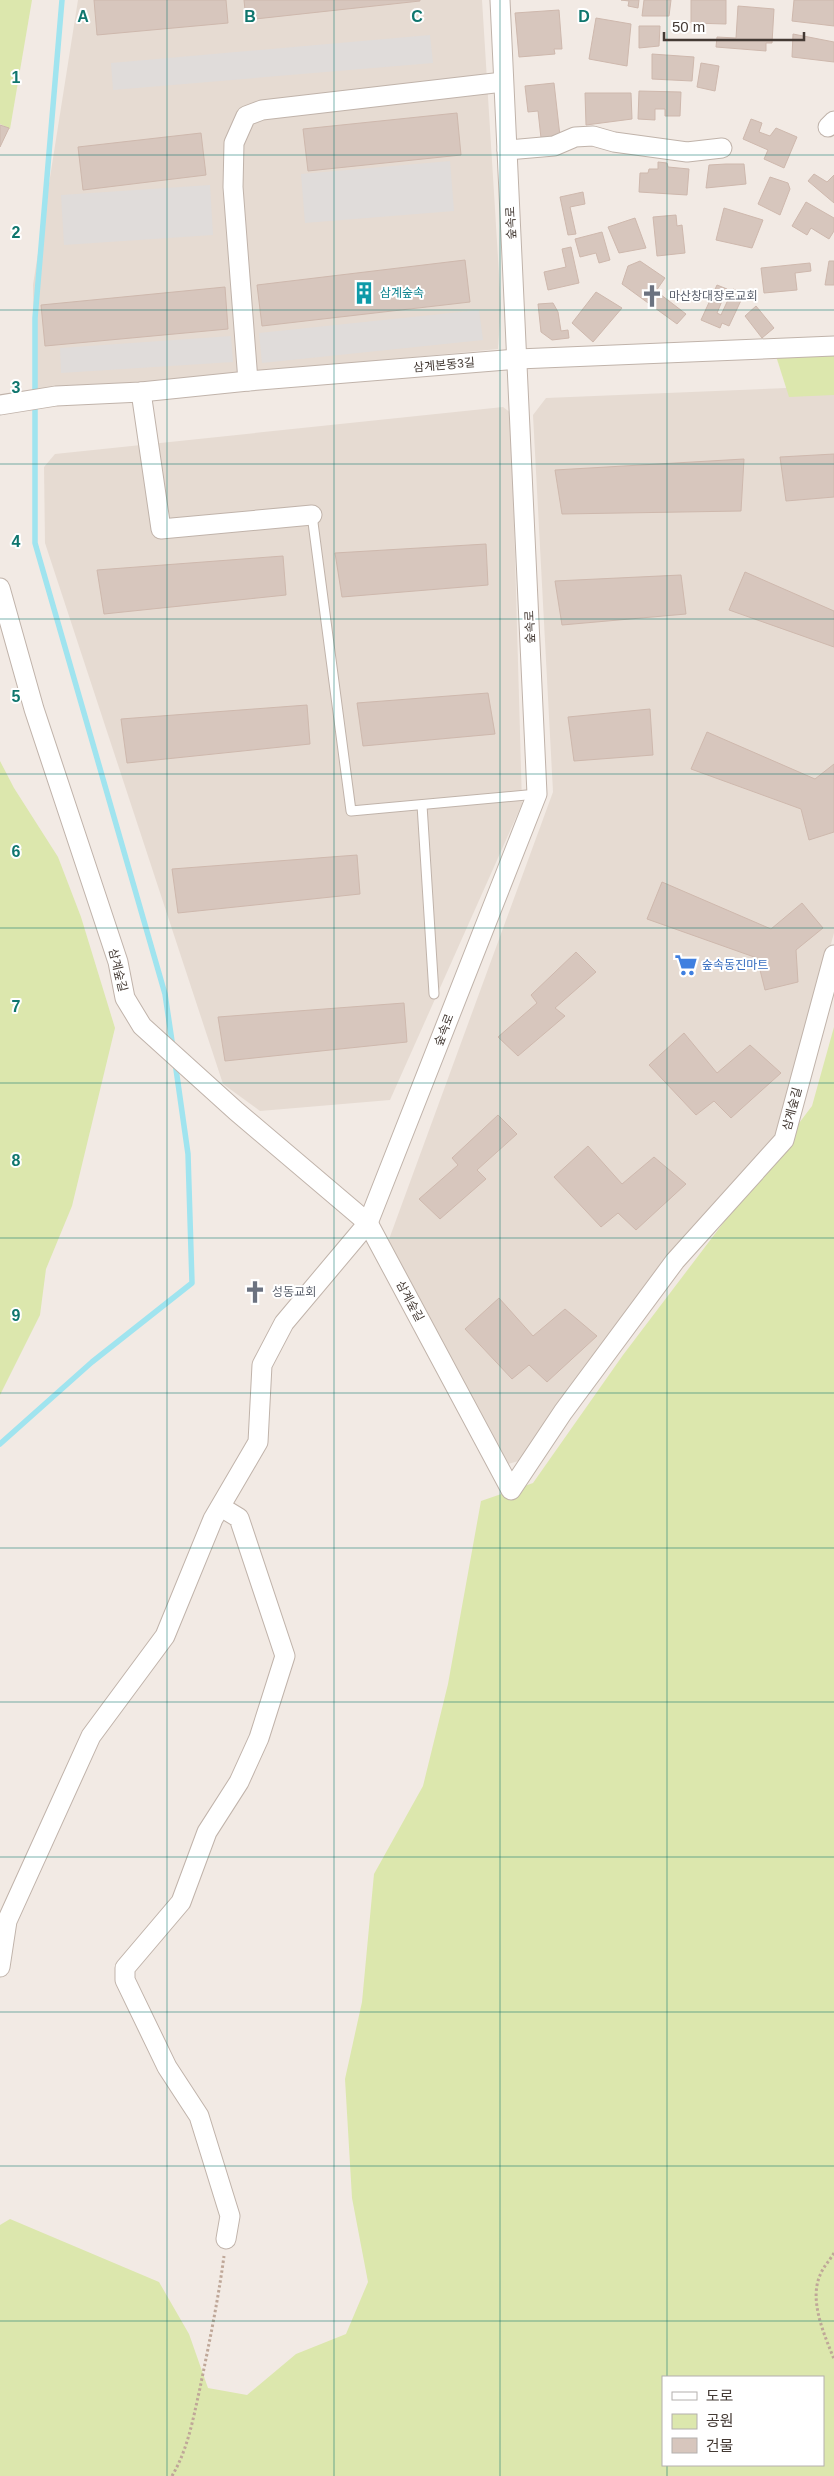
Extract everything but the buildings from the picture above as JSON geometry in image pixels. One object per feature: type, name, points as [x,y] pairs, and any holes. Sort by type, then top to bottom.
[{"type":"street","name":"숲속로","points":[[0,1967],[7,1921],[91,1736],[165,1636],[213,1519],[258,1442],[262,1365],[270,1348],[284,1323],[368,1223],[537,794],[500,0]]},
{"type":"street","points":[[248,381],[232,187],[234,143],[246,116],[262,110],[503,82]]},
{"type":"street","points":[[507,150],[554,146],[575,137],[593,136],[614,142],[671,151],[687,152],[722,148]]},
{"type":"street","name":"삼계본동3길","points":[[3,404],[56,396],[141,392],[518,358],[834,346]]},
{"type":"street","points":[[141,392],[161,529],[312,515]]},
{"type":"street","name":"삼계숲길","points":[[0,588],[34,709],[118,962],[125,998],[142,1026],[368,1223],[511,1490],[563,1412],[675,1261],[784,1140],[834,955]]},
{"type":"street","points":[[221,1506],[239,1518],[285,1656],[259,1738],[239,1782],[207,1832],[181,1902],[125,1968],[125,1980],[167,2067],[199,2116],[230,2216],[226,2239]]},
{"type":"lane","points":[[312,515],[351,811],[537,794]]},
{"type":"lane","points":[[422,805],[434,994]]},
{"type":"path","points":[[172,2476],[183,2458],[194,2414],[217,2309],[226,2239]]},
{"type":"path","points":[[834,2253],[820,2274],[815,2295],[825,2337],[834,2359]]},
{"type":"shaded area","points":[[78,0],[482,0],[501,306],[498,349],[40,393],[35,387],[33,285]]},
{"type":"shaded area","points":[[430,35],[433,63],[113,90],[111,63]]},
{"type":"shaded area","points":[[450,161],[454,211],[305,223],[301,174]]},
{"type":"shaded area","points":[[210,185],[213,235],[64,245],[61,195]]},
{"type":"shaded area","points":[[479,310],[483,340],[262,363],[259,333]]},
{"type":"shaded area","points":[[231,336],[233,362],[61,373],[60,348]]},
{"type":"shaded area","points":[[834,386],[834,933],[778,1136],[522,1460],[505,1465],[384,1253],[553,792],[533,415],[546,398]]},
{"type":"shaded area","points":[[503,407],[511,413],[522,804],[390,1100],[260,1111],[223,1084],[45,543],[44,467],[55,454]]},
{"type":"green space","points":[[0,0],[32,0],[10,129],[0,124]]},
{"type":"green space","points":[[834,353],[834,395],[789,397],[776,356]]},
{"type":"green space","points":[[0,761],[14,788],[58,857],[81,917],[115,1028],[72,1206],[46,1269],[40,1315],[0,1395]]},
{"type":"green space","points":[[834,1027],[834,2476],[0,2476],[0,2225],[10,2219],[159,2282],[189,2334],[208,2388],[247,2395],[296,2354],[346,2334],[368,2282],[352,2198],[345,2079],[362,2002],[374,1874],[423,1786],[448,1684],[481,1501],[533,1483],[623,1355],[812,1106]]},
{"type":"waterway","points":[[62,0],[35,318],[35,543],[165,994],[173,1048]]},
{"type":"waterway","points":[[0,1444],[92,1362],[192,1283],[188,1154],[175,1062]]},
{"type":"place","name":"삼계숲속","points":[[364,293]]},
{"type":"place","name":"마산창대장로교회","points":[[652,296]]},
{"type":"place","name":"숲속동진마트","points":[[686,965]]},
{"type":"place","name":"성동교회","points":[[255,1292]]}]
